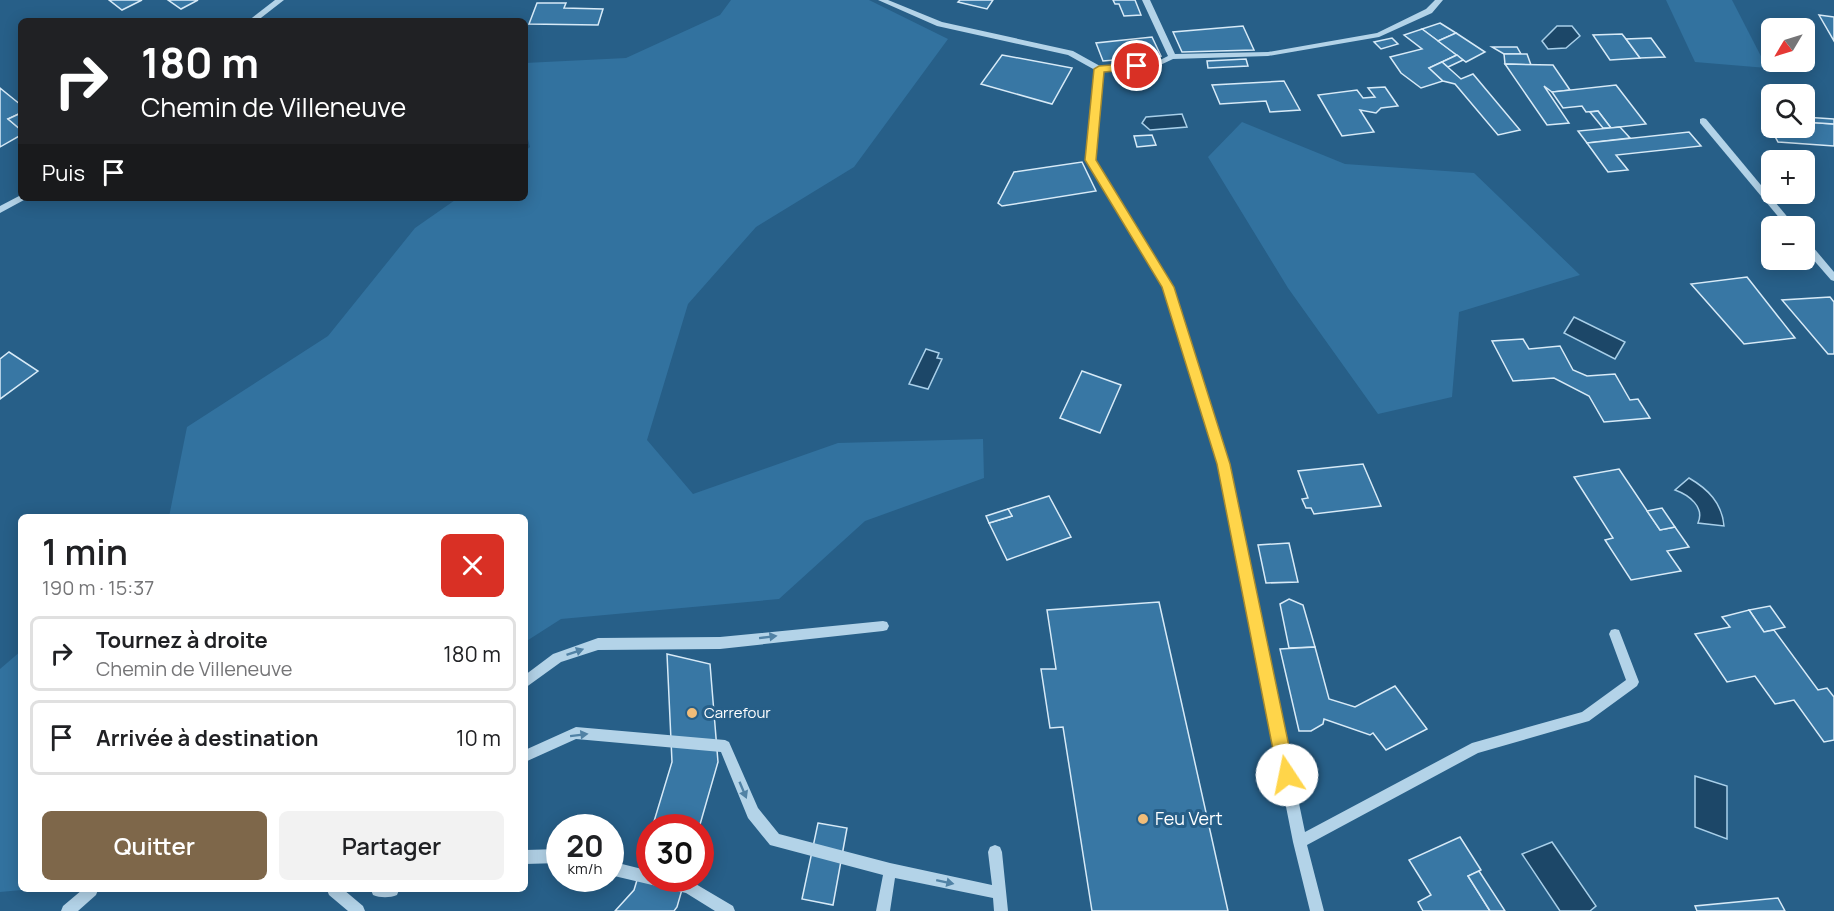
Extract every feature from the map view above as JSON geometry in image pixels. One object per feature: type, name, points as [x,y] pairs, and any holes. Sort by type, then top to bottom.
[{"type":"street","points":[[256,18],[280,0]]},
{"type":"street","points":[[882,0],[940,24],[1070,53],[1099,69],[1156,65],[1172,57],[1268,54],[1379,35],[1428,11],[1439,0]]},
{"type":"street","points":[[1146,0],[1172,57]]},
{"type":"street","points":[[1099,69],[1090,160],[1168,287],[1223,464],[1300,842],[1317,911]]},
{"type":"street","points":[[1703,121],[1783,216]]},
{"type":"street","points":[[0,210],[18,200]]},
{"type":"street","points":[[1815,256],[1834,278]]},
{"type":"street","points":[[528,680],[557,658],[598,644],[720,643],[883,626]]},
{"type":"street","points":[[1300,842],[1476,747],[1585,717],[1633,682],[1615,634]]},
{"type":"street","points":[[528,755],[576,732],[725,746],[753,813],[775,840],[891,870],[999,893]]},
{"type":"street","points":[[995,852],[1001,911]]},
{"type":"street","points":[[528,857],[546,856]]},
{"type":"street","points":[[883,911],[891,870]]},
{"type":"street","points":[[68,911],[89,892]]},
{"type":"street","points":[[336,892],[358,911]]},
{"type":"street","points":[[697,892],[728,911]]},
{"type":"shaded area","points":[[731,0],[869,0],[948,39],[854,167],[756,227],[688,304],[647,440],[693,494],[838,443],[983,439],[984,478],[865,521],[779,599],[561,619],[528,640],[528,514],[170,514],[187,427],[328,336],[415,228],[454,201],[528,201],[528,149],[530,147],[528,139],[528,63],[626,58],[720,15]]},
{"type":"shaded area","points":[[1666,0],[1732,0],[1761,56],[1761,68],[1695,62]]},
{"type":"shaded area","points":[[1557,26],[1572,26],[1580,36],[1566,48],[1548,49],[1542,41]]},
{"type":"shaded area","points":[[1182,114],[1187,127],[1150,130],[1142,123],[1146,117]]},
{"type":"shaded area","points":[[1242,122],[1345,164],[1474,173],[1580,275],[1459,312],[1452,397],[1378,414],[1288,288],[1208,157]]},
{"type":"shaded area","points":[[1574,317],[1625,342],[1615,359],[1564,333]]},
{"type":"shaded area","points":[[926,349],[939,353],[937,358],[942,359],[928,389],[909,384]]},
{"type":"shaded area","points":[[1689,478],[1713,498],[1720,510],[1724,526],[1698,523],[1700,517],[1694,502],[1675,490]]},
{"type":"shaded area","points":[[18,654],[18,890],[0,892],[0,669]]},
{"type":"shaded area","points":[[1695,776],[1727,786],[1727,839],[1695,827]]},
{"type":"shaded area","points":[[1552,842],[1596,906],[1590,911],[1560,911],[1522,854]]},
{"type":"building","points":[[109,0],[142,0],[122,10]]},
{"type":"building","points":[[168,0],[198,0],[181,9]]},
{"type":"building","points":[[960,0],[993,0],[987,9],[958,2]]},
{"type":"building","points":[[1113,0],[1135,0],[1141,15],[1124,16],[1119,4],[1115,4]]},
{"type":"building","points":[[537,3],[566,3],[564,8],[603,9],[598,25],[529,24]]},
{"type":"building","points":[[1819,15],[1834,17],[1834,41]]},
{"type":"building","points":[[1440,23],[1456,33],[1438,41],[1422,29]]},
{"type":"building","points":[[1243,26],[1254,50],[1182,52],[1173,32]]},
{"type":"building","points":[[1422,29],[1457,55],[1429,68],[1443,81],[1421,88],[1401,73],[1390,57],[1422,49],[1404,35]]},
{"type":"building","points":[[1456,33],[1485,52],[1466,62],[1438,41]]},
{"type":"building","points":[[1622,34],[1640,58],[1610,60],[1593,35]]},
{"type":"building","points":[[1152,37],[1161,56],[1103,61],[1096,43]]},
{"type":"building","points":[[1392,38],[1398,44],[1381,49],[1374,42]]},
{"type":"building","points":[[1651,38],[1665,57],[1640,58],[1626,39]]},
{"type":"building","points":[[1492,47],[1517,47],[1521,54],[1504,54]]},
{"type":"building","points":[[1504,54],[1527,54],[1531,65],[1505,64]]},
{"type":"building","points":[[1002,55],[1072,68],[1052,104],[981,84]]},
{"type":"building","points":[[1457,55],[1463,60],[1448,67],[1442,62]]},
{"type":"building","points":[[1246,59],[1248,66],[1208,68],[1207,61]]},
{"type":"building","points":[[1442,62],[1461,79],[1473,74],[1520,130],[1498,135],[1455,84],[1443,81],[1429,68]]},
{"type":"building","points":[[1505,64],[1553,65],[1570,90],[1552,92],[1544,86],[1569,123],[1547,125]]},
{"type":"building","points":[[1284,81],[1300,110],[1270,112],[1266,101],[1220,104],[1212,85]]},
{"type":"building","points":[[1616,85],[1646,124],[1611,128],[1598,111],[1586,112],[1582,106],[1563,108],[1552,92]]},
{"type":"building","points":[[1385,87],[1398,106],[1381,108],[1376,113],[1360,110],[1374,132],[1342,136],[1318,95],[1357,90],[1363,98],[1375,97],[1368,88]]},
{"type":"building","points":[[0,88],[18,103],[18,114],[8,119],[18,127],[18,137],[0,147]]},
{"type":"building","points":[[1598,111],[1611,128],[1603,128],[1590,112]]},
{"type":"building","points":[[18,114],[18,127],[8,119]]},
{"type":"building","points":[[1815,118],[1834,119],[1834,124],[1815,123]]},
{"type":"building","points":[[1815,123],[1834,124],[1834,146],[1778,142],[1776,138],[1815,138]]},
{"type":"building","points":[[1620,127],[1630,138],[1587,143],[1578,131]]},
{"type":"building","points":[[1689,132],[1701,146],[1616,155],[1628,170],[1608,172],[1587,143]]},
{"type":"building","points":[[1152,135],[1156,145],[1137,147],[1134,136]]},
{"type":"building","points":[[1082,162],[1096,191],[1002,206],[998,203],[1014,172]]},
{"type":"building","points":[[1747,277],[1795,338],[1744,344],[1691,284]]},
{"type":"building","points":[[1830,297],[1834,302],[1834,354],[1828,354],[1782,300]]},
{"type":"building","points":[[1523,339],[1529,349],[1560,346],[1573,370],[1587,376],[1615,374],[1630,400],[1638,399],[1650,418],[1604,422],[1589,396],[1554,378],[1513,381],[1492,341]]},
{"type":"building","points":[[9,352],[38,371],[0,399],[0,359]]},
{"type":"building","points":[[1082,371],[1121,385],[1100,433],[1060,418]]},
{"type":"building","points":[[1363,464],[1381,506],[1314,514],[1311,508],[1306,508],[1302,499],[1308,498],[1298,471]]},
{"type":"building","points":[[1619,469],[1660,530],[1675,527],[1689,547],[1667,551],[1681,571],[1631,580],[1605,540],[1613,538],[1574,477]]},
{"type":"building","points":[[1049,496],[1071,537],[1007,560],[989,523],[1012,516],[1008,509]]},
{"type":"building","points":[[1662,508],[1675,527],[1660,530],[1647,511]]},
{"type":"building","points":[[1008,509],[1012,516],[989,523],[986,516]]},
{"type":"building","points":[[1289,543],[1298,582],[1266,583],[1258,545]]},
{"type":"building","points":[[1289,599],[1303,605],[1315,647],[1289,648],[1280,604]]},
{"type":"building","name":"Feu Vert","points":[[1159,602],[1228,911],[1092,911],[1063,727],[1050,728],[1041,669],[1056,669],[1047,610]]},
{"type":"building","points":[[1770,606],[1785,627],[1764,632],[1749,610]]},
{"type":"building","points":[[1749,610],[1764,632],[1774,630],[1818,690],[1827,688],[1834,697],[1834,740],[1824,742],[1794,700],[1775,704],[1755,676],[1727,682],[1695,634],[1730,627],[1722,617]]},
{"type":"building","points":[[1315,647],[1329,699],[1355,707],[1395,686],[1427,729],[1386,750],[1373,733],[1370,735],[1324,719],[1323,724],[1311,731],[1299,731],[1280,649]]},
{"type":"building","name":"Carrefour","points":[[667,654],[710,664],[718,762],[703,814],[656,814],[672,762]]},
{"type":"building","points":[[818,823],[847,828],[833,905],[802,899]]},
{"type":"building","points":[[1460,837],[1481,870],[1468,876],[1490,911],[1423,911],[1418,902],[1431,895],[1409,860]]},
{"type":"building","points":[[1479,871],[1505,911],[1490,911],[1468,876]]},
{"type":"building","points":[[636,883],[636,892],[681,892],[674,911],[615,911],[634,890]]},
{"type":"building","points":[[1778,898],[1785,911],[1697,911],[1695,906]]},
{"type":"place","name":"Carrefour","points":[[692,713]]},
{"type":"place","name":"Feu Vert","points":[[1143,819]]},
{"type":"route","points":[[1137,66],[1099,69],[1090,160],[1168,287],[1223,464],[1287,775]]}]
